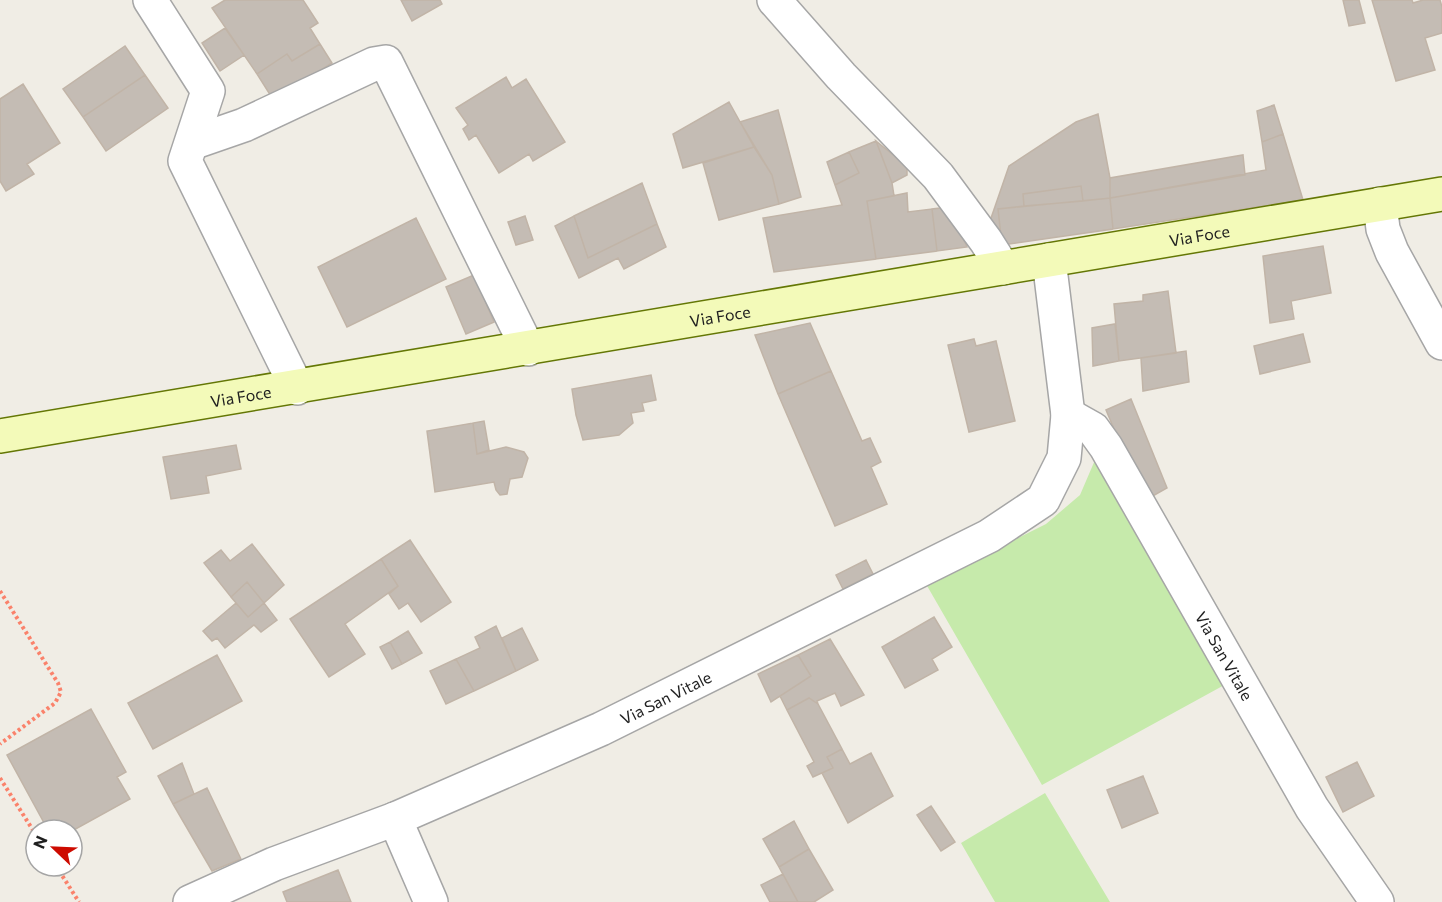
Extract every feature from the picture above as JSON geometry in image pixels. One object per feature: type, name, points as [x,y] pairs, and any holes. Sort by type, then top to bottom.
[{"type":"main road","name":"Via Foce","points":[[0,436],[297,388],[1442,194]]},
{"type":"street","points":[[150,0],[208,92],[185,161],[297,388]]},
{"type":"street","points":[[774,0],[840,76],[938,176],[986,241],[1002,268]]},
{"type":"street","points":[[192,142],[244,124],[374,64],[386,62],[528,349]]},
{"type":"street","points":[[1380,204],[1383,229],[1392,252],[1442,343]]},
{"type":"street","name":"Via San Vitale","points":[[190,902],[274,864],[395,819],[601,729],[989,536],[1043,500],[1064,459],[1068,415],[1049,260]]},
{"type":"street","name":"Via San Vitale","points":[[1068,415],[1093,429],[1106,447],[1312,808],[1377,902]]},
{"type":"street","points":[[395,819],[431,902]]},
{"type":"path","points":[[0,591],[61,692],[55,703],[0,744]]},
{"type":"path","points":[[0,778],[25,818]]},
{"type":"path","points":[[64,878],[79,902]]},
{"type":"green space","points":[[1095,460],[1228,683],[1042,785],[926,584],[1046,524],[1080,495]]},
{"type":"green space","points":[[1045,793],[1110,902],[995,902],[961,843]]},
{"type":"building","points":[[225,0],[303,0],[318,23],[310,28],[320,44],[292,61],[287,54],[257,74],[212,8]]},
{"type":"building","points":[[401,0],[440,0],[442,4],[412,21]]},
{"type":"building","points":[[1343,0],[1359,0],[1365,23],[1349,26]]},
{"type":"building","points":[[1372,0],[1412,0],[1413,3],[1423,0],[1440,0],[1442,33],[1425,38],[1435,70],[1396,81]]},
{"type":"building","points":[[225,28],[244,55],[220,71],[202,43]]},
{"type":"building","points":[[320,44],[332,63],[274,101],[257,74],[287,54],[292,61]]},
{"type":"building","points":[[125,46],[145,75],[83,117],[63,89]]},
{"type":"building","points":[[145,75],[168,108],[106,151],[83,117]]},
{"type":"building","points":[[506,77],[512,88],[526,79],[565,142],[533,161],[529,154],[499,173],[476,135],[469,140],[463,129],[468,125],[456,108]]},
{"type":"building","points":[[23,84],[60,143],[27,164],[34,174],[6,191],[0,181],[0,99]]},
{"type":"building","points":[[729,102],[754,147],[683,168],[673,134]]},
{"type":"building","points":[[1274,105],[1283,134],[1262,142],[1257,111]]},
{"type":"building","points":[[778,110],[801,197],[779,204],[772,175],[740,122]]},
{"type":"building","points":[[1098,114],[1110,178],[1110,198],[1083,201],[1081,186],[1023,194],[1024,206],[998,209],[1002,245],[989,224],[1009,166],[1076,122]]},
{"type":"building","points":[[1283,134],[1303,200],[1113,229],[1110,198],[1266,170],[1262,142]]},
{"type":"building","points":[[876,141],[892,183],[894,196],[867,201],[876,259],[774,272],[763,218],[842,205],[835,185],[859,173],[849,152]]},
{"type":"building","points":[[876,141],[907,166],[907,175],[892,183]]},
{"type":"building","points":[[754,147],[772,175],[779,204],[719,220],[703,163]]},
{"type":"building","points":[[849,152],[859,173],[835,185],[827,162]]},
{"type":"building","points":[[1243,155],[1245,175],[1110,198],[1110,178]]},
{"type":"building","points":[[642,183],[657,224],[588,258],[574,216]]},
{"type":"building","points":[[1081,186],[1083,201],[1024,206],[1023,194]]},
{"type":"building","points":[[907,193],[908,212],[932,209],[937,251],[876,259],[867,201]]},
{"type":"building","points":[[1110,198],[1113,229],[1002,245],[998,209]]},
{"type":"building","points":[[949,207],[967,247],[937,251],[932,209]]},
{"type":"building","points":[[525,216],[533,240],[516,245],[508,222]]},
{"type":"building","points":[[574,216],[588,258],[657,224],[666,247],[624,269],[618,258],[579,278],[555,226]]},
{"type":"building","points":[[416,218],[446,279],[347,327],[318,267]]},
{"type":"building","points":[[1323,246],[1331,293],[1291,301],[1294,319],[1270,323],[1263,256]]},
{"type":"building","points":[[474,275],[494,322],[466,334],[446,287]]},
{"type":"building","points":[[1168,291],[1176,353],[1119,361],[1114,304],[1143,301],[1143,295]]},
{"type":"building","points":[[810,323],[831,371],[778,394],[755,335]]},
{"type":"building","points":[[1115,324],[1119,361],[1093,366],[1092,328]]},
{"type":"building","points":[[1303,334],[1310,362],[1260,374],[1254,346]]},
{"type":"building","points":[[974,339],[976,346],[996,341],[1015,421],[969,432],[948,345]]},
{"type":"building","points":[[1186,351],[1189,382],[1143,391],[1141,358]]},
{"type":"building","points":[[831,371],[862,441],[870,438],[881,462],[871,467],[887,504],[835,526],[778,394]]},
{"type":"building","points":[[651,375],[656,400],[642,403],[644,411],[631,413],[633,423],[619,435],[583,440],[572,389]]},
{"type":"building","points":[[1131,399],[1167,488],[1151,497],[1122,448],[1106,410]]},
{"type":"building","points":[[484,421],[489,450],[477,454],[473,423]]},
{"type":"building","points":[[473,423],[477,454],[506,447],[524,452],[528,458],[522,477],[510,479],[507,494],[500,495],[494,482],[435,492],[427,431]]},
{"type":"building","points":[[236,445],[241,469],[206,476],[209,493],[171,499],[163,457]]},
{"type":"building","points":[[410,540],[451,602],[421,622],[408,603],[399,609],[389,594],[398,586],[381,559]]},
{"type":"building","points":[[252,544],[284,585],[264,603],[247,582],[231,597],[204,563],[221,550],[230,561]]},
{"type":"building","points":[[381,559],[398,586],[345,624],[365,654],[329,677],[290,619]]},
{"type":"building","points":[[866,560],[873,574],[843,589],[836,575]]},
{"type":"building","points":[[247,582],[264,603],[248,617],[231,597]]},
{"type":"building","points":[[236,603],[248,617],[264,603],[277,620],[261,632],[254,625],[225,648],[217,638],[212,641],[203,631]]},
{"type":"building","points":[[934,617],[952,647],[932,659],[938,670],[905,688],[882,647]]},
{"type":"building","points":[[496,626],[516,671],[474,691],[456,659],[480,648],[475,637]]},
{"type":"building","points":[[522,628],[538,660],[516,671],[502,638]]},
{"type":"building","points":[[408,631],[422,653],[402,664],[390,642]]},
{"type":"building","points":[[830,639],[864,695],[841,706],[835,693],[817,701],[818,704],[809,698],[787,710],[780,696],[811,676],[798,655]]},
{"type":"building","points":[[390,642],[402,664],[392,669],[380,647]]},
{"type":"building","points":[[217,655],[242,701],[153,749],[128,703]]},
{"type":"building","points":[[798,655],[811,676],[771,702],[758,674]]},
{"type":"building","points":[[456,659],[474,691],[446,704],[430,671]]},
{"type":"building","points":[[809,698],[818,704],[842,749],[827,757],[833,768],[813,777],[807,766],[814,762],[787,710]]},
{"type":"building","points":[[91,709],[126,772],[117,777],[130,799],[84,824],[84,818],[41,818],[7,755]]},
{"type":"building","points":[[842,749],[850,764],[871,753],[893,796],[848,823],[822,773],[833,768],[827,757]]},
{"type":"building","points":[[1357,762],[1374,796],[1343,812],[1326,777]]},
{"type":"building","points":[[182,763],[194,794],[173,804],[158,776]]},
{"type":"building","points":[[1143,776],[1158,813],[1122,828],[1107,790]]},
{"type":"building","points":[[207,788],[241,859],[212,871],[173,804]]},
{"type":"building","points":[[931,806],[955,842],[941,851],[917,815]]},
{"type":"building","points":[[794,821],[809,849],[779,867],[763,839]]},
{"type":"building","points":[[809,849],[833,890],[814,902],[798,902],[779,867]]},
{"type":"building","points":[[338,870],[351,902],[287,902],[283,892]]},
{"type":"building","points":[[783,874],[798,902],[770,902],[761,885]]}]
